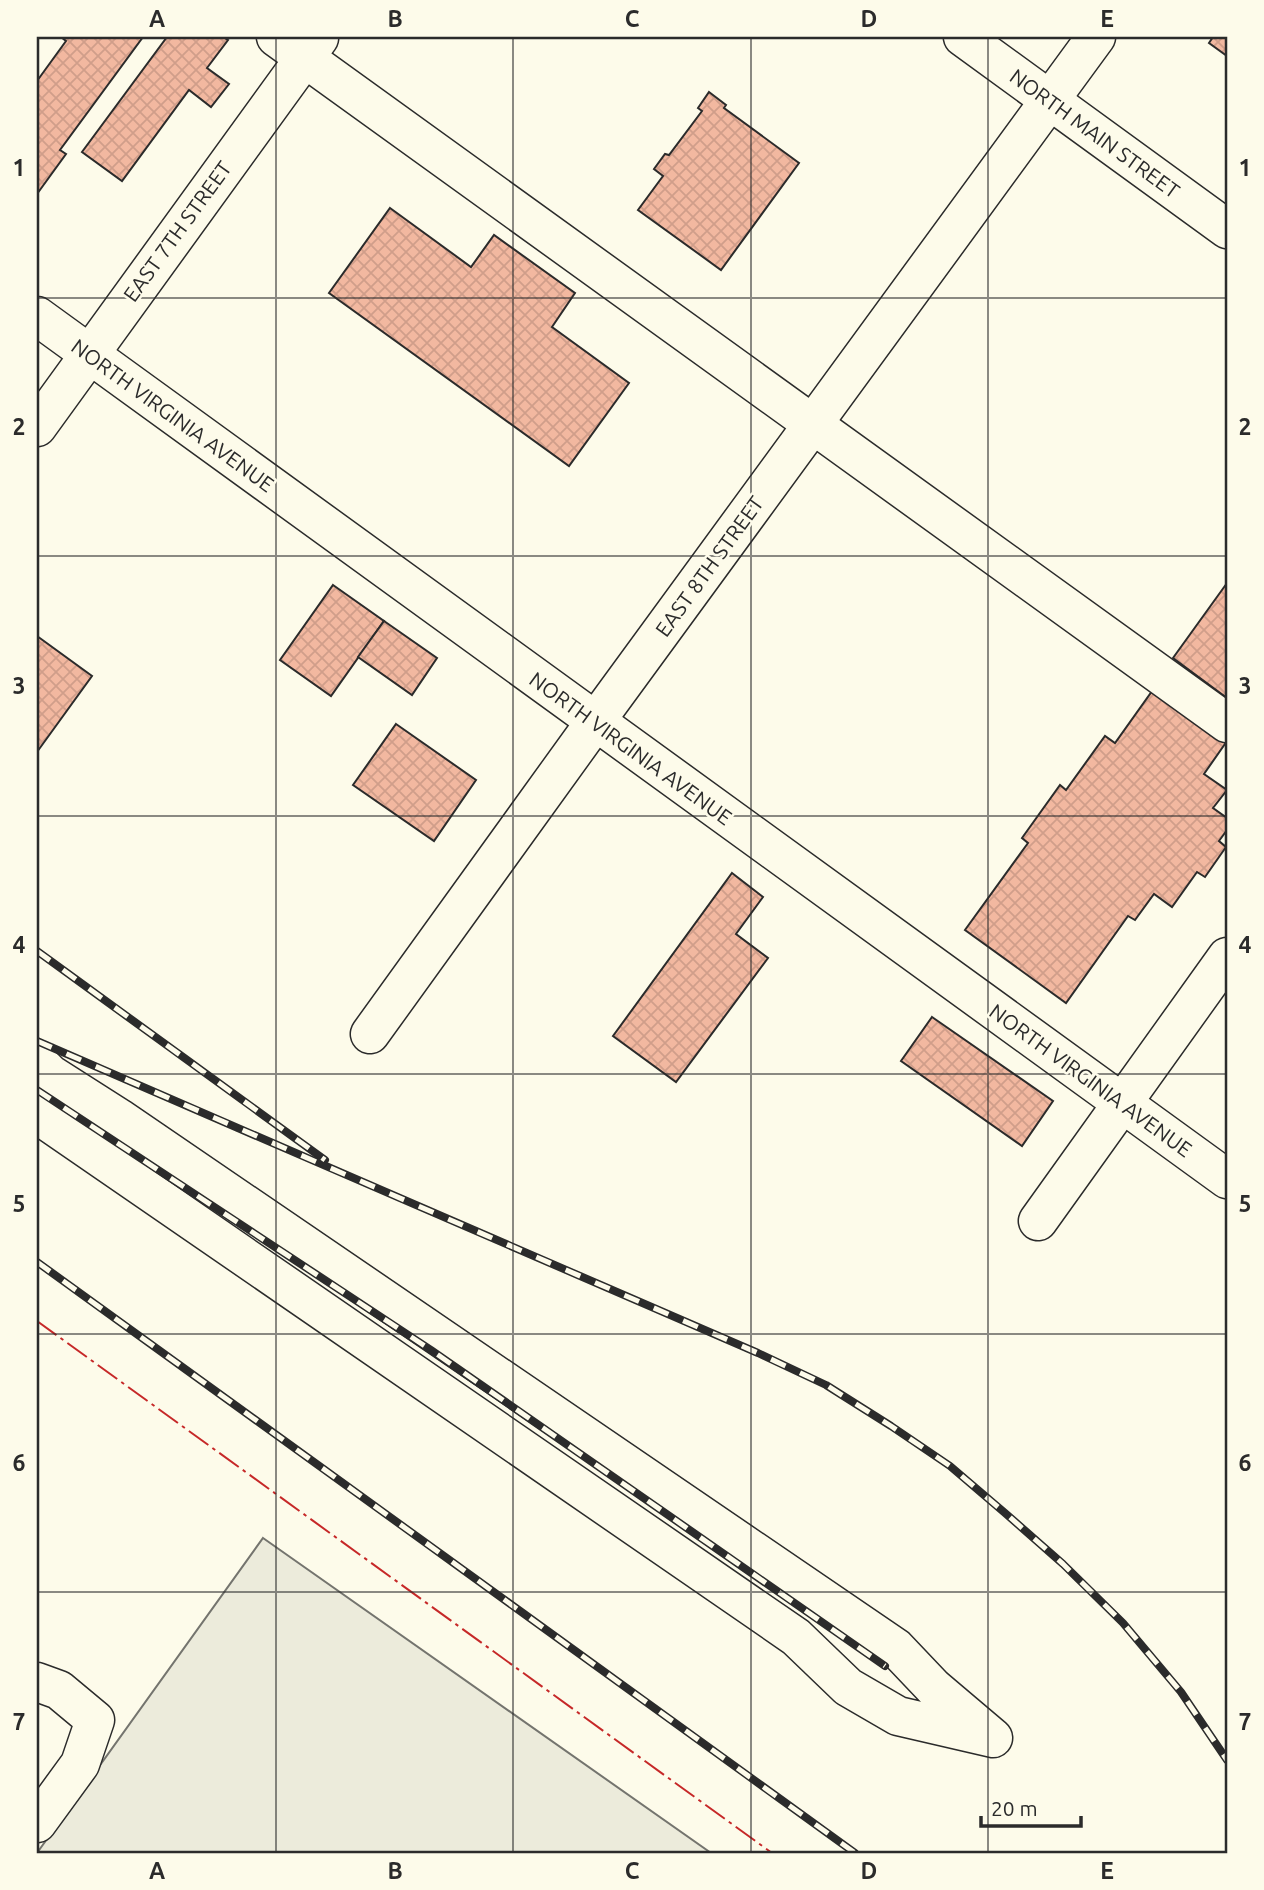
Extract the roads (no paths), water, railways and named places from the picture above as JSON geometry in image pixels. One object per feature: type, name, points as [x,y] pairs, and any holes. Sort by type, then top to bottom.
[{"type":"street","name":"NORTH MAIN STREET","points":[[963,37],[1227,228]]},
{"type":"street","name":"EAST 8TH STREET","points":[[370,1034],[1096,37]]},
{"type":"street","name":"EAST 7TH STREET","points":[[37,427],[300,44]]},
{"type":"street","points":[[300,44],[1227,723]]},
{"type":"street","name":"NORTH VIRGINIA AVENUE","points":[[37,316],[1227,1179]]},
{"type":"street","points":[[1038,1221],[1227,957]]},
{"type":"street","points":[[37,1061],[50,1074],[119,1118],[896,1648],[934,1688],[993,1738],[898,1716],[848,1687],[796,1637],[37,1114]]},
{"type":"street","points":[[37,1682],[59,1690],[95,1720],[80,1764],[37,1823]]},
{"type":"railway","points":[[37,951],[325,1160]]},
{"type":"railway","points":[[37,1041],[758,1353],[826,1385],[950,1466],[1063,1564],[1123,1623],[1181,1692],[1227,1760]]},
{"type":"railway","points":[[37,1090],[431,1350],[885,1666]]},
{"type":"railway","points":[[37,1262],[855,1853]]}]
